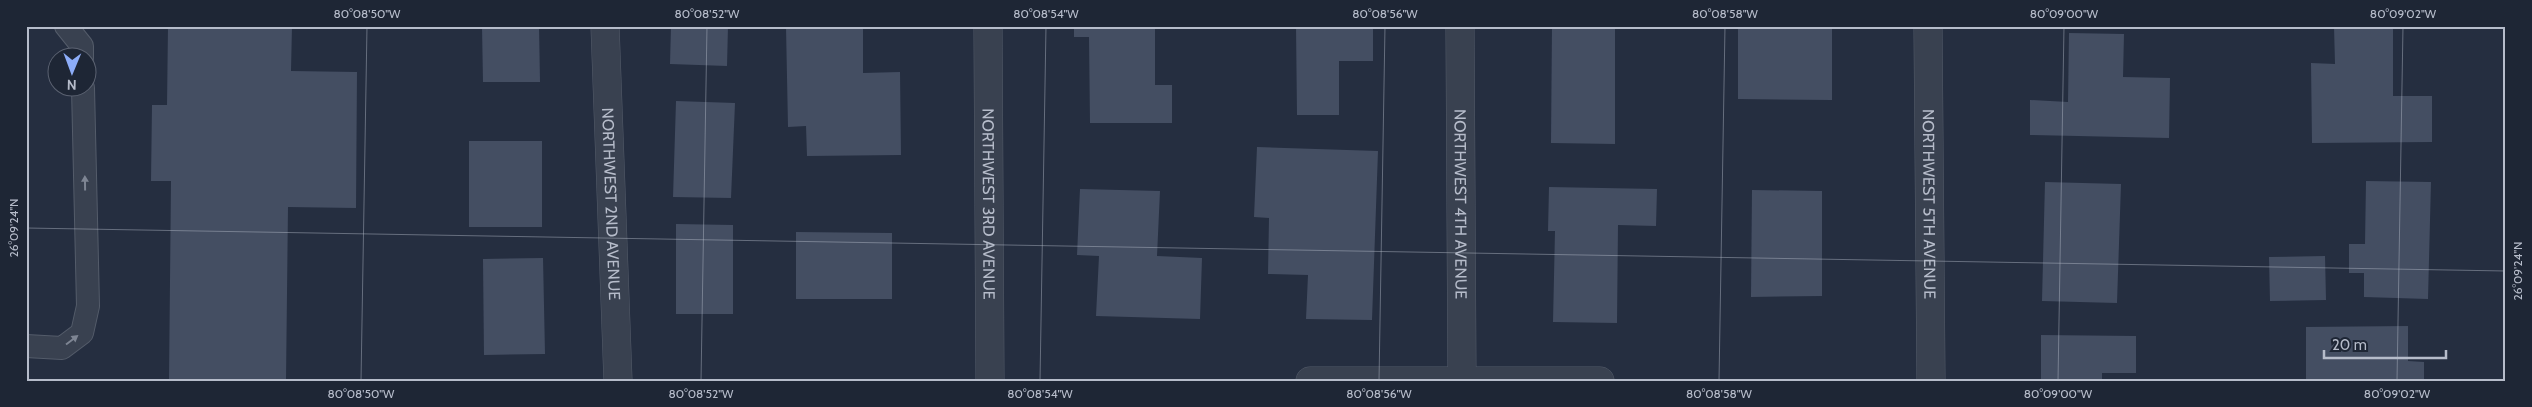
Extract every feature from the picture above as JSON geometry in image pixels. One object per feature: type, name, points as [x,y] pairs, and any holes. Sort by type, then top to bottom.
[{"type":"street","name":"NORTHWEST 2ND AVENUE","points":[[605,26],[618,381]]},
{"type":"street","name":"NORTHWEST 3RD AVENUE","points":[[988,26],[990,381]]},
{"type":"street","name":"NORTHWEST 4TH AVENUE","points":[[1460,26],[1462,380]]},
{"type":"street","name":"NORTHWEST 5TH AVENUE","points":[[1928,26],[1931,381]]},
{"type":"street","points":[[1310,381],[1600,381]]},
{"type":"lane","points":[[66,26],[82,48]]},
{"type":"lane","points":[[26,346],[32,348],[62,348],[82,333],[88,306],[83,98]]},
{"type":"building","points":[[168,26],[292,26],[291,71],[357,72],[356,208],[288,207],[286,381],[169,381],[171,181],[151,181],[152,105],[167,105]]},
{"type":"building","points":[[482,26],[539,26],[540,82],[483,82]]},
{"type":"building","points":[[671,26],[728,26],[727,66],[670,64]]},
{"type":"building","points":[[863,26],[863,73],[900,72],[901,155],[807,156],[806,126],[788,127],[786,27]]},
{"type":"building","points":[[1074,26],[1155,26],[1155,85],[1172,85],[1172,123],[1090,123],[1089,37],[1074,37]]},
{"type":"building","points":[[1296,26],[1373,26],[1373,61],[1339,61],[1339,115],[1297,115]]},
{"type":"building","points":[[1552,26],[1615,26],[1615,144],[1551,143]]},
{"type":"building","points":[[1738,26],[1832,26],[1832,100],[1738,99]]},
{"type":"building","points":[[2334,26],[2393,26],[2393,96],[2432,96],[2432,142],[2312,143],[2311,63],[2335,64]]},
{"type":"building","points":[[2069,33],[2124,34],[2123,77],[2170,78],[2169,138],[2030,135],[2030,100],[2068,102]]},
{"type":"building","points":[[676,101],[735,103],[731,198],[673,197]]},
{"type":"building","points":[[469,141],[542,141],[542,227],[469,227]]},
{"type":"building","points":[[1257,147],[1378,151],[1372,320],[1306,319],[1308,275],[1268,274],[1269,218],[1254,217]]},
{"type":"building","points":[[2366,181],[2431,182],[2428,299],[2364,297],[2364,273],[2349,273],[2349,244],[2365,244]]},
{"type":"building","points":[[2045,182],[2121,184],[2117,303],[2042,301]]},
{"type":"building","points":[[1549,187],[1657,189],[1656,226],[1618,225],[1617,323],[1553,322],[1555,231],[1548,231]]},
{"type":"building","points":[[1080,189],[1160,191],[1157,256],[1202,258],[1200,319],[1096,316],[1099,256],[1077,255]]},
{"type":"building","points":[[1752,190],[1822,191],[1822,296],[1751,297]]},
{"type":"building","points":[[676,224],[733,225],[733,314],[676,314]]},
{"type":"building","points":[[796,232],[892,233],[892,299],[796,299]]},
{"type":"building","points":[[2325,256],[2326,300],[2270,301],[2269,257]]},
{"type":"building","points":[[543,258],[545,354],[484,355],[483,259]]},
{"type":"building","points":[[2408,326],[2408,361],[2424,362],[2424,381],[2306,381],[2306,327]]},
{"type":"building","points":[[2041,335],[2136,336],[2136,373],[2102,373],[2102,381],[2041,381]]}]
